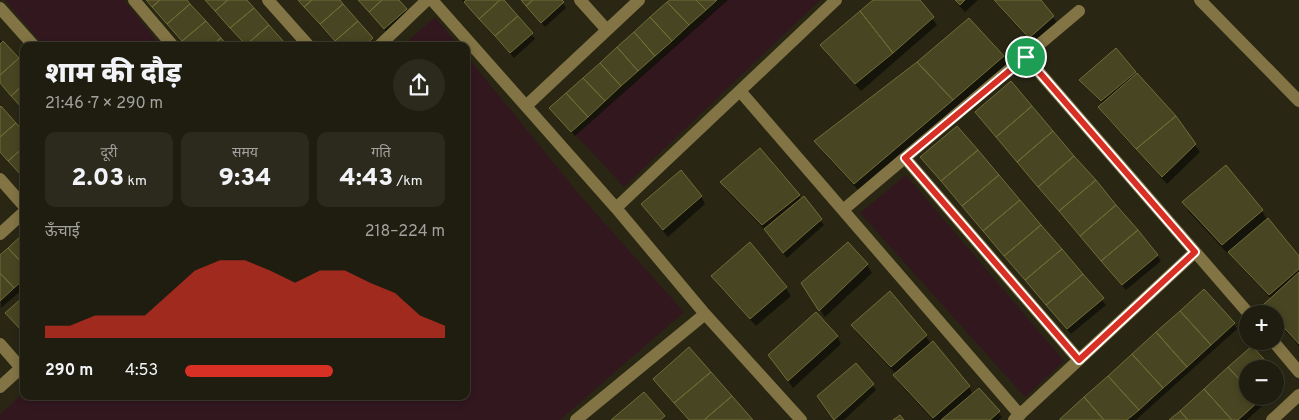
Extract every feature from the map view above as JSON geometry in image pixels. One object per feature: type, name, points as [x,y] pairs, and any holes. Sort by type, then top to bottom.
[{"type":"street","points":[[134,0],[169,42]]},
{"type":"street","points":[[268,0],[305,42]]},
{"type":"street","points":[[382,42],[427,0]]},
{"type":"street","points":[[432,0],[469,42]]},
{"type":"street","points":[[580,0],[607,30]]},
{"type":"street","points":[[526,106],[639,0]]},
{"type":"street","points":[[616,208],[836,0]]},
{"type":"street","points":[[1200,0],[1299,100]]},
{"type":"street","points":[[0,8],[30,42]]},
{"type":"street","points":[[843,210],[1079,11]]},
{"type":"street","points":[[470,43],[801,420]]},
{"type":"street","points":[[1026,57],[1241,305]]},
{"type":"street","points":[[740,91],[1017,417],[1195,252]]},
{"type":"street","points":[[905,158],[1079,360]]},
{"type":"street","points":[[0,179],[20,202]]},
{"type":"street","points":[[0,234],[20,216]]},
{"type":"street","points":[[579,419],[706,314]]},
{"type":"street","points":[[0,344],[20,365]]},
{"type":"street","points":[[1280,350],[1299,372]]},
{"type":"street","points":[[0,386],[20,369]]},
{"type":"street","points":[[1272,420],[1299,395]]},
{"type":"shaded area","points":[[5,0],[124,0],[158,42],[41,42]]},
{"type":"shaded area","points":[[726,0],[820,0],[624,187],[576,135]]},
{"type":"shaded area","points":[[435,17],[456,42],[407,42]]},
{"type":"shaded area","points":[[470,60],[582,198],[684,312],[560,420],[0,420],[0,415],[20,396],[20,400],[470,400]]},
{"type":"shaded area","points":[[906,175],[1064,361],[1025,397],[860,213]]},
{"type":"building","points":[[146,0],[160,0],[152,7]]},
{"type":"building","points":[[160,0],[187,0],[190,4],[167,24],[152,7]]},
{"type":"building","points":[[205,0],[228,0],[215,11]]},
{"type":"building","points":[[228,0],[247,0],[254,8],[230,28],[215,11]]},
{"type":"building","points":[[298,0],[312,0],[304,7]]},
{"type":"building","points":[[312,0],[340,0],[343,4],[320,24],[304,7]]},
{"type":"building","points":[[358,0],[382,0],[369,12]]},
{"type":"building","points":[[382,0],[399,0],[407,9],[384,29],[369,12]]},
{"type":"building","points":[[466,0],[500,0],[479,19],[464,2]]},
{"type":"building","points":[[500,0],[504,0],[518,16],[495,36],[479,19]]},
{"type":"building","points":[[521,0],[533,0],[526,6]]},
{"type":"building","points":[[533,0],[562,0],[564,2],[541,23],[526,6]]},
{"type":"building","points":[[670,0],[696,0],[706,10],[689,25],[667,2]]},
{"type":"building","points":[[696,0],[717,0],[706,10]]},
{"type":"building","points":[[873,0],[920,0],[934,17],[893,53],[860,11]]},
{"type":"building","points":[[955,0],[965,0],[960,5]]},
{"type":"building","points":[[994,0],[1041,0],[1054,16],[1029,38]]},
{"type":"building","points":[[667,2],[689,25],[672,41],[650,17]]},
{"type":"building","points":[[190,4],[206,21],[182,41],[167,24]]},
{"type":"building","points":[[343,4],[358,21],[335,41],[320,24]]},
{"type":"building","points":[[254,8],[269,25],[249,42],[243,42],[230,28]]},
{"type":"building","points":[[860,11],[893,53],[855,84],[820,45]]},
{"type":"building","points":[[518,16],[533,33],[510,53],[495,36]]},
{"type":"building","points":[[650,17],[672,41],[655,56],[634,32]]},
{"type":"building","points":[[969,18],[1004,56],[953,100],[917,62]]},
{"type":"building","points":[[206,21],[221,38],[216,42],[182,41]]},
{"type":"building","points":[[358,21],[373,38],[368,42],[335,41]]},
{"type":"building","points":[[269,25],[284,42],[249,42]]},
{"type":"building","points":[[634,32],[655,56],[638,71],[617,47]]},
{"type":"building","points":[[221,38],[224,42],[216,42]]},
{"type":"building","points":[[3,41],[19,58],[0,75],[0,44]]},
{"type":"building","points":[[617,47],[638,71],[621,86],[600,63]]},
{"type":"building","points":[[1116,48],[1136,72],[1101,101],[1079,80]]},
{"type":"building","points":[[19,58],[20,88],[11,96],[0,83],[0,75]]},
{"type":"building","points":[[917,62],[953,100],[854,184],[814,141]]},
{"type":"building","points":[[600,63],[621,86],[605,101],[583,78]]},
{"type":"building","points":[[1137,73],[1176,116],[1136,149],[1098,107]]},
{"type":"building","points":[[583,78],[605,101],[588,117],[566,93]]},
{"type":"building","points":[[1011,81],[1032,106],[996,137],[975,112]]},
{"type":"building","points":[[20,88],[20,106],[11,96]]},
{"type":"building","points":[[566,93],[588,117],[571,132],[549,108]]},
{"type":"building","points":[[1032,106],[1053,131],[1017,162],[996,137]]},
{"type":"building","points":[[0,107],[16,123],[0,137]]},
{"type":"building","points":[[1176,116],[1196,144],[1162,177],[1136,149]]},
{"type":"building","points":[[16,123],[20,128],[20,150],[8,161],[0,152],[0,137]]},
{"type":"building","points":[[957,126],[978,150],[941,181],[920,157]]},
{"type":"building","points":[[1053,131],[1074,156],[1038,187],[1017,162]]},
{"type":"building","points":[[760,148],[800,195],[762,225],[720,182]]},
{"type":"building","points":[[20,150],[20,174],[8,161]]},
{"type":"building","points":[[978,150],[999,175],[962,206],[941,181]]},
{"type":"building","points":[[1074,156],[1096,180],[1059,211],[1038,187]]},
{"type":"building","points":[[1226,165],[1263,210],[1222,245],[1182,202]]},
{"type":"building","points":[[681,170],[702,196],[663,230],[641,204]]},
{"type":"building","points":[[999,175],[1020,200],[983,231],[962,206]]},
{"type":"building","points":[[1096,180],[1116,205],[1080,236],[1059,211]]},
{"type":"building","points":[[804,196],[822,219],[783,253],[764,229]]},
{"type":"building","points":[[1020,200],[1041,225],[1004,256],[983,231]]},
{"type":"building","points":[[1116,205],[1138,230],[1101,261],[1080,236]]},
{"type":"building","points":[[1268,218],[1299,256],[1299,269],[1269,295],[1228,252]]},
{"type":"building","points":[[1041,225],[1062,249],[1025,280],[1004,256]]},
{"type":"building","points":[[1138,230],[1158,255],[1122,285],[1101,261]]},
{"type":"building","points":[[20,237],[20,261],[8,248]]},
{"type":"building","points":[[750,242],[787,287],[750,319],[711,276]]},
{"type":"building","points":[[848,242],[868,264],[819,311],[801,283]]},
{"type":"building","points":[[8,248],[20,261],[20,283],[14,288],[0,273],[0,255]]},
{"type":"building","points":[[1062,249],[1083,274],[1046,305],[1025,280]]},
{"type":"building","points":[[1299,272],[1299,344],[1284,328],[1284,305],[1263,305]]},
{"type":"building","points":[[0,273],[14,288],[0,301]]},
{"type":"building","points":[[1083,274],[1104,298],[1067,329],[1046,305]]},
{"type":"building","points":[[1204,289],[1235,323],[1211,345],[1180,311]]},
{"type":"building","points":[[890,291],[927,335],[891,367],[851,325]]},
{"type":"building","points":[[20,300],[20,329],[5,313]]},
{"type":"building","points":[[1180,311],[1211,345],[1187,367],[1156,332]]},
{"type":"building","points":[[816,312],[838,336],[788,381],[768,355]]},
{"type":"building","points":[[1156,332],[1187,367],[1163,388],[1132,354]]},
{"type":"building","points":[[933,341],[970,386],[933,418],[893,375]]},
{"type":"building","points":[[689,347],[711,372],[674,403],[653,379]]},
{"type":"building","points":[[1247,350],[1256,350],[1265,360],[1239,360],[1239,379],[1228,367]]},
{"type":"building","points":[[1132,354],[1163,388],[1139,410],[1108,376]]},
{"type":"building","points":[[856,363],[874,384],[834,420],[817,396]]},
{"type":"building","points":[[1228,367],[1239,379],[1239,405],[1255,405],[1238,420],[1232,420],[1204,389]]},
{"type":"building","points":[[711,372],[732,396],[704,420],[689,420],[674,403]]},
{"type":"building","points":[[1108,376],[1139,410],[1127,420],[1104,420],[1084,397]]},
{"type":"building","points":[[979,388],[1000,411],[990,420],[941,420]]},
{"type":"building","points":[[1204,389],[1232,420],[1188,420],[1180,411]]},
{"type":"building","points":[[644,392],[665,416],[660,420],[611,420]]},
{"type":"building","points":[[732,396],[753,420],[704,420]]},
{"type":"building","points":[[1084,397],[1104,420],[1060,420],[1060,419]]},
{"type":"building","points":[[1180,411],[1188,420],[1169,420]]},
{"type":"building","points":[[900,415],[904,420],[893,420]]},
{"type":"route","points":[[1026,57],[1195,252],[1079,360],[905,158],[1026,57]]}]
